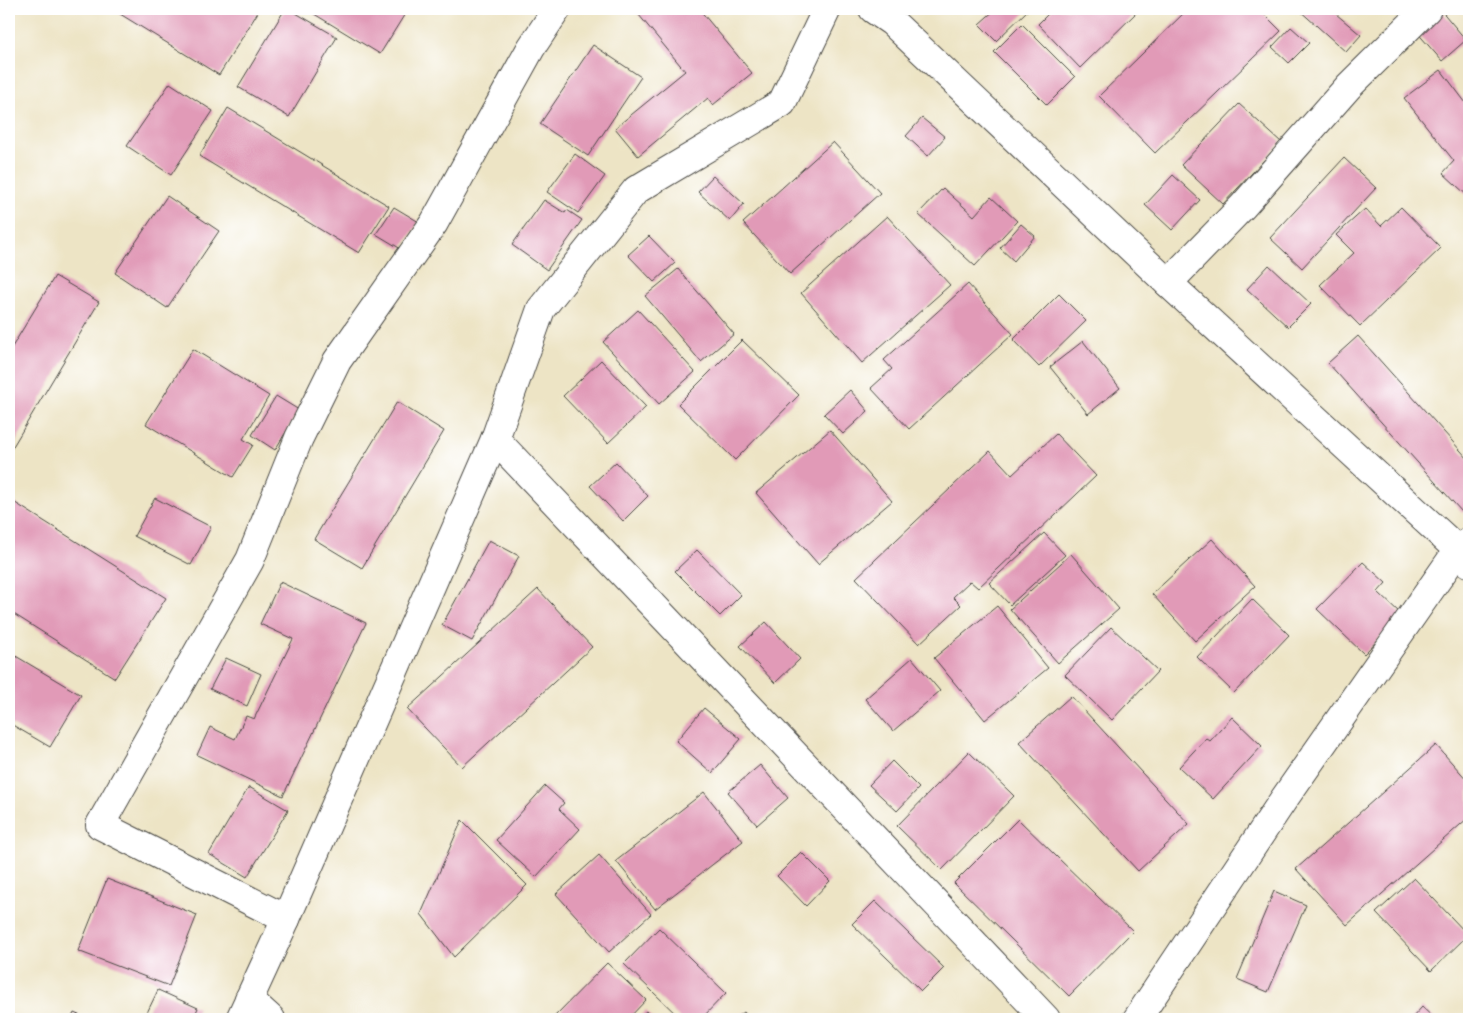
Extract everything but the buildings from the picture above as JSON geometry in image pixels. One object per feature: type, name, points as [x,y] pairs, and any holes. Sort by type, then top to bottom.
[{"type":"street","points":[[286,919],[100,825],[250,560],[299,438],[337,361],[434,224],[531,48],[556,9]]},
{"type":"street","points":[[271,1019],[245,1009],[286,919],[494,439],[541,309],[636,190],[782,103],[827,9]]},
{"type":"street","points":[[873,9],[892,22],[1168,283],[1466,551],[1284,799],[1137,1019]]},
{"type":"street","points":[[1168,283],[1243,206],[1348,86],[1427,9]]},
{"type":"street","points":[[494,439],[1046,1019]]}]
